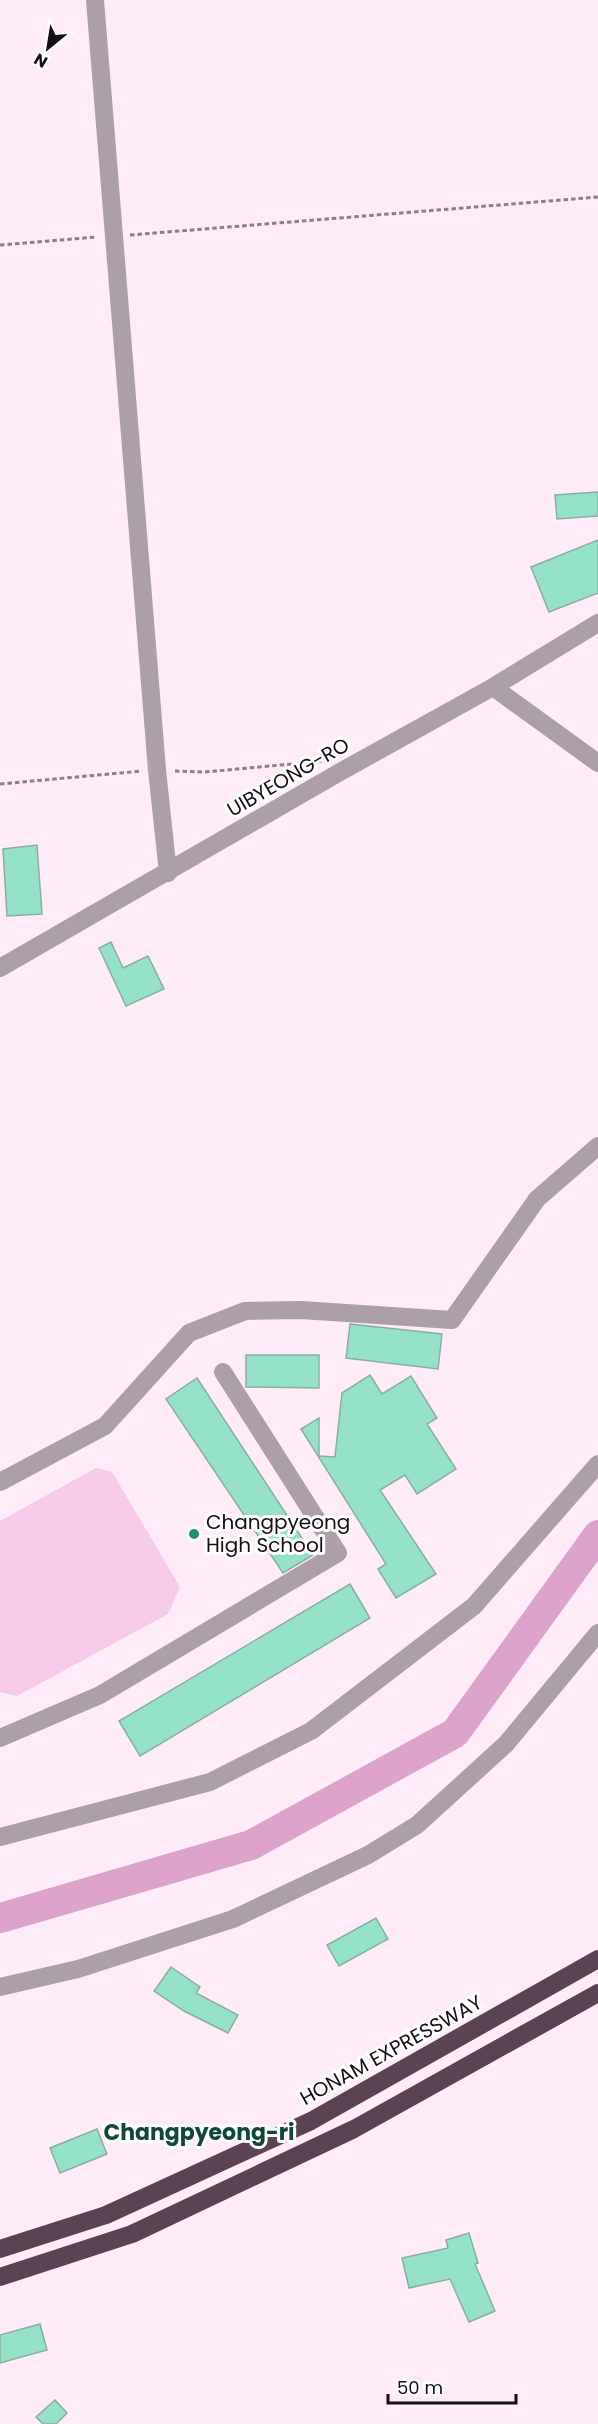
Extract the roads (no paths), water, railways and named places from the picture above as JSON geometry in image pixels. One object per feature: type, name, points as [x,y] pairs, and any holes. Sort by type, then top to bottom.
[{"type":"highway","name":"HONAM EXPRESSWAY","points":[[0,2249],[106,2215],[311,2121],[598,1959]]},
{"type":"highway","points":[[0,2277],[132,2234],[344,2134],[598,1993]]},
{"type":"street","points":[[94,0],[157,770],[168,873]]},
{"type":"street","name":"UIBYEONG-RO","points":[[0,968],[340,772],[493,687],[598,623]]},
{"type":"street","points":[[493,687],[598,763]]},
{"type":"street","points":[[0,1482],[105,1426],[189,1333],[245,1311],[301,1310],[452,1320],[537,1199],[598,1146]]},
{"type":"street","points":[[0,1738],[100,1695],[338,1553],[223,1372]]},
{"type":"street","points":[[0,1837],[210,1782],[312,1731],[474,1606],[598,1464]]},
{"type":"street","points":[[0,1987],[78,1969],[233,1918],[368,1855],[417,1825],[506,1743],[598,1633]]},
{"type":"waterway","points":[[0,1918],[251,1845],[455,1733],[598,1535]]},
{"type":"place","name":"Changpyeong High School","points":[[194,1534]]},
{"type":"district","name":"Changpyeong-ri","points":[[199,2132]]}]
